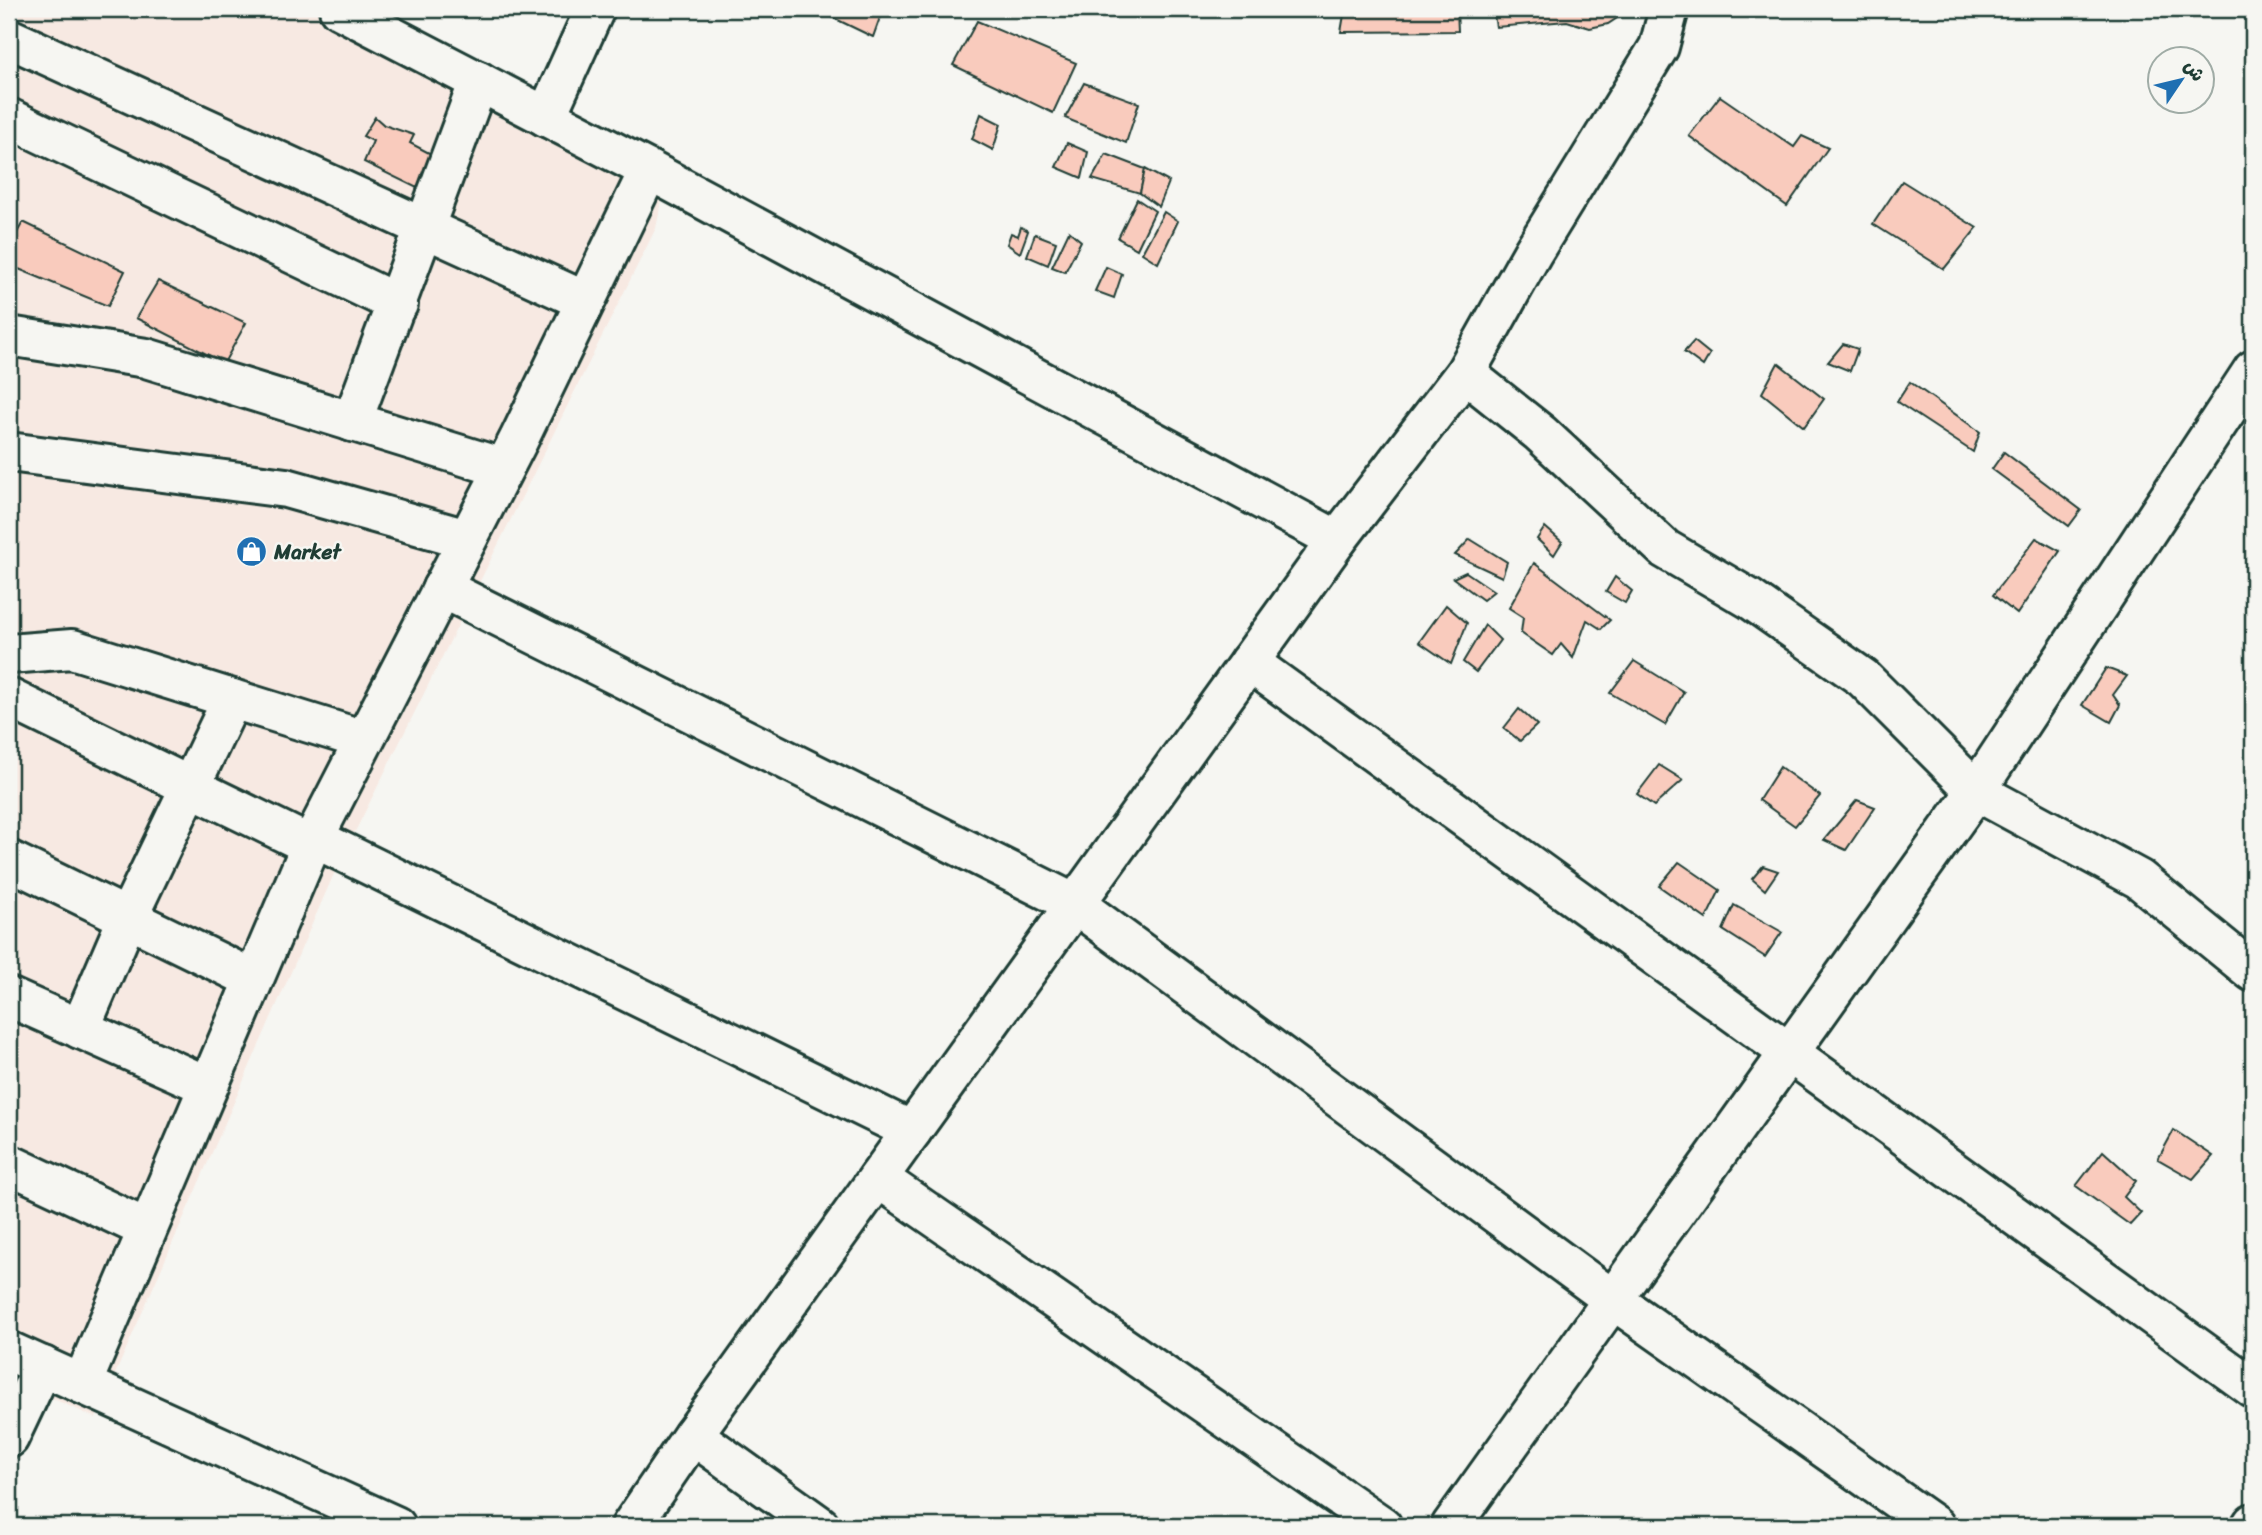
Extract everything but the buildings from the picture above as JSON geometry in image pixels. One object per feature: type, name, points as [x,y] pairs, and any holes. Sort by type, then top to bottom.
[{"type":"street","points":[[340,9],[649,170],[1337,540]]},
{"type":"street","points":[[546,117],[595,9]]},
{"type":"street","points":[[631,1526],[693,1435],[1337,540],[1465,373],[1533,252],[1659,47],[1668,9]]},
{"type":"street","points":[[9,38],[585,301]]},
{"type":"street","points":[[352,422],[479,81]]},
{"type":"street","points":[[9,118],[398,304]]},
{"type":"street","points":[[82,1384],[312,842],[503,468],[649,170]]},
{"type":"street","points":[[9,336],[146,358],[503,468]]},
{"type":"street","points":[[1451,1526],[1976,791],[2253,370]]},
{"type":"street","points":[[1465,373],[1541,433],[1665,549],[1750,599],[1863,678],[1976,791],[2139,879],[2253,972]]},
{"type":"street","points":[[9,452],[286,488],[467,539]]},
{"type":"street","points":[[442,588],[1075,904],[1612,1299],[1935,1526]]},
{"type":"street","points":[[9,654],[72,649],[364,740]]},
{"type":"street","points":[[1249,662],[2253,1388]]},
{"type":"street","points":[[9,698],[912,1131]]},
{"type":"street","points":[[80,1029],[128,917],[232,699]]},
{"type":"street","points":[[9,860],[253,979]]},
{"type":"street","points":[[9,997],[208,1086]]},
{"type":"street","points":[[9,1164],[148,1229]]},
{"type":"street","points":[[878,1178],[1382,1526]]},
{"type":"street","points":[[9,1438],[26,1359],[396,1526]]},
{"type":"street","points":[[693,1435],[820,1526]]},
{"type":"shaded area","name":"Market","points":[[9,9],[381,9],[671,158],[656,228],[333,876],[96,1418],[9,1379]]},
{"type":"place","name":"Market","points":[[251,552]]}]
